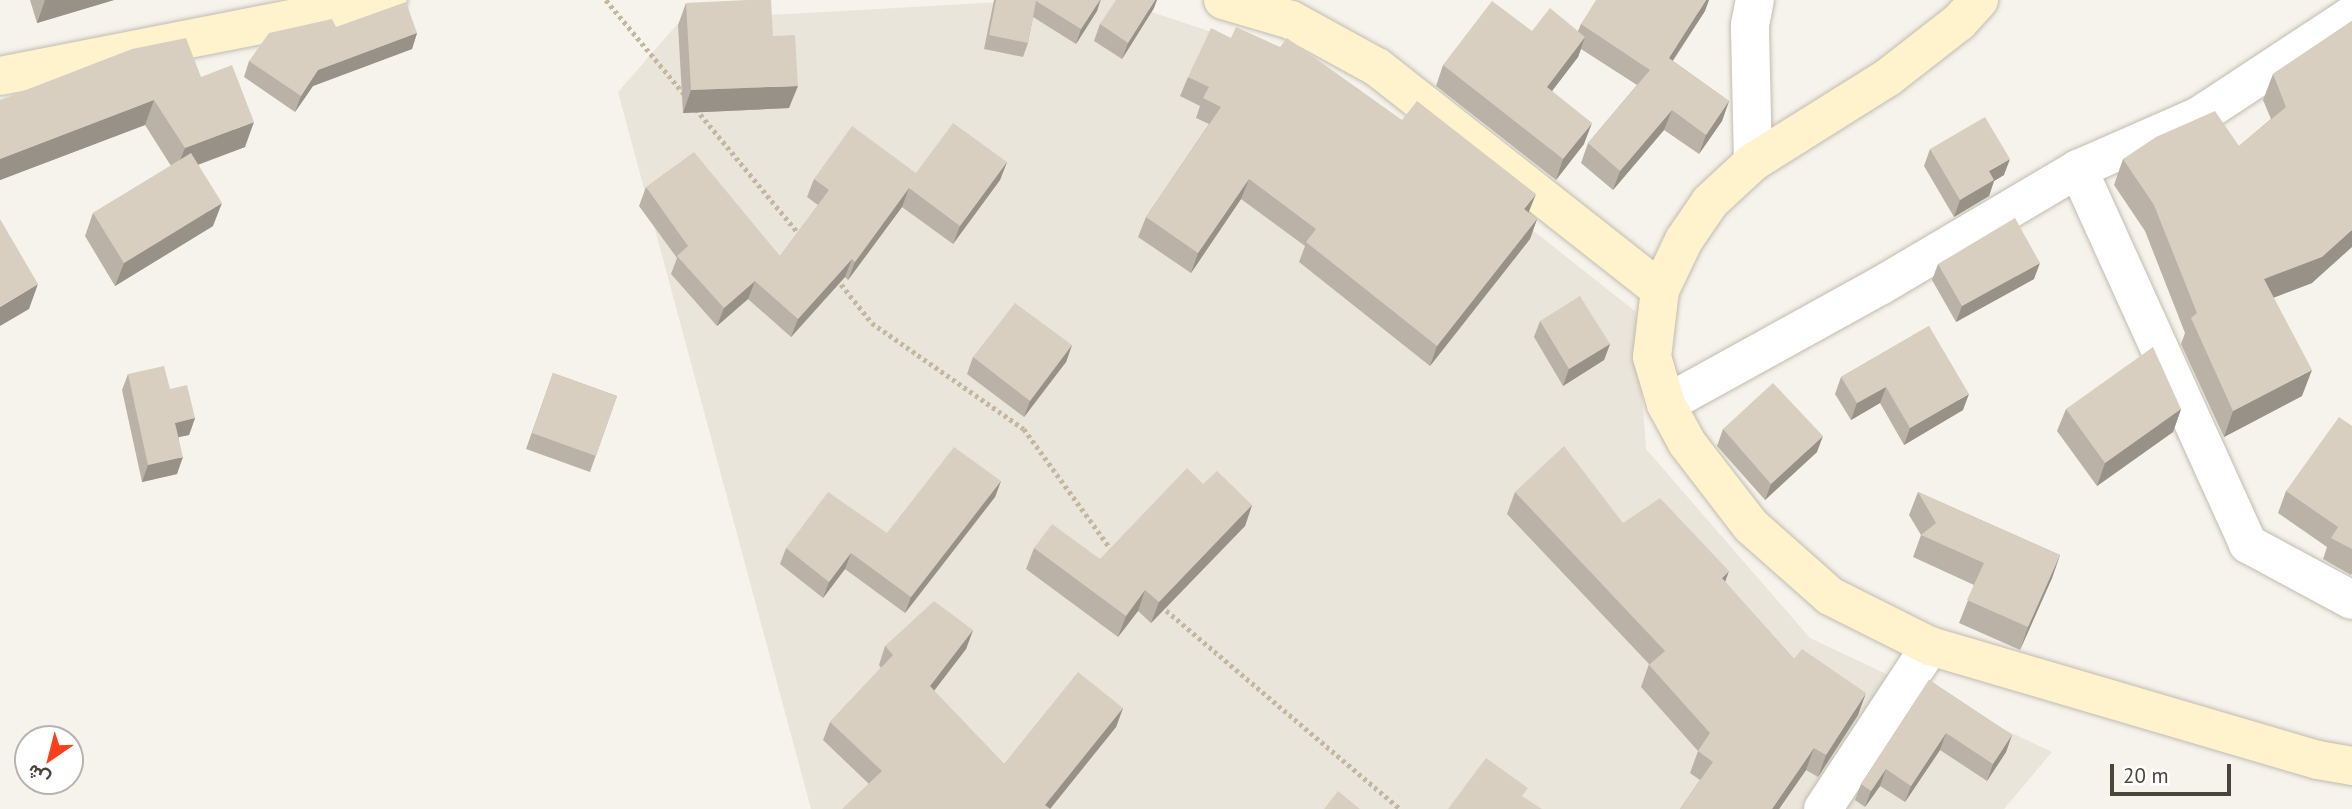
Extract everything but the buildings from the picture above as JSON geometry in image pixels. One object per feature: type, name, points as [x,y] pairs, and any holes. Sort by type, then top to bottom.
[{"type":"main road","points":[[0,76],[388,0]]},
{"type":"main road","points":[[1223,0],[1291,20],[1377,67],[1660,290]]},
{"type":"main road","points":[[1979,0],[1959,22],[1887,78],[1753,162],[1710,202],[1684,240],[1660,290],[1652,357],[1666,404],[1687,443],[1751,526],[1830,596],[1930,646],[2318,760],[2352,766]]},
{"type":"street","points":[[1753,162],[1750,25],[1755,0]]},
{"type":"street","points":[[1666,404],[1880,286],[2078,169],[2199,116],[2352,15]]},
{"type":"street","points":[[2078,169],[2248,544],[2352,600]]},
{"type":"street","points":[[1823,809],[1930,646]]},
{"type":"path","points":[[606,0],[802,237]]},
{"type":"path","points":[[828,269],[872,323],[1024,429],[1121,563]]},
{"type":"path","points":[[1158,603],[1400,809]]},
{"type":"shaded area","points":[[1035,0],[1116,0],[1334,73],[1636,312],[1646,449],[1810,638],[2052,752],[2004,809],[811,809],[618,92],[681,20]]}]
